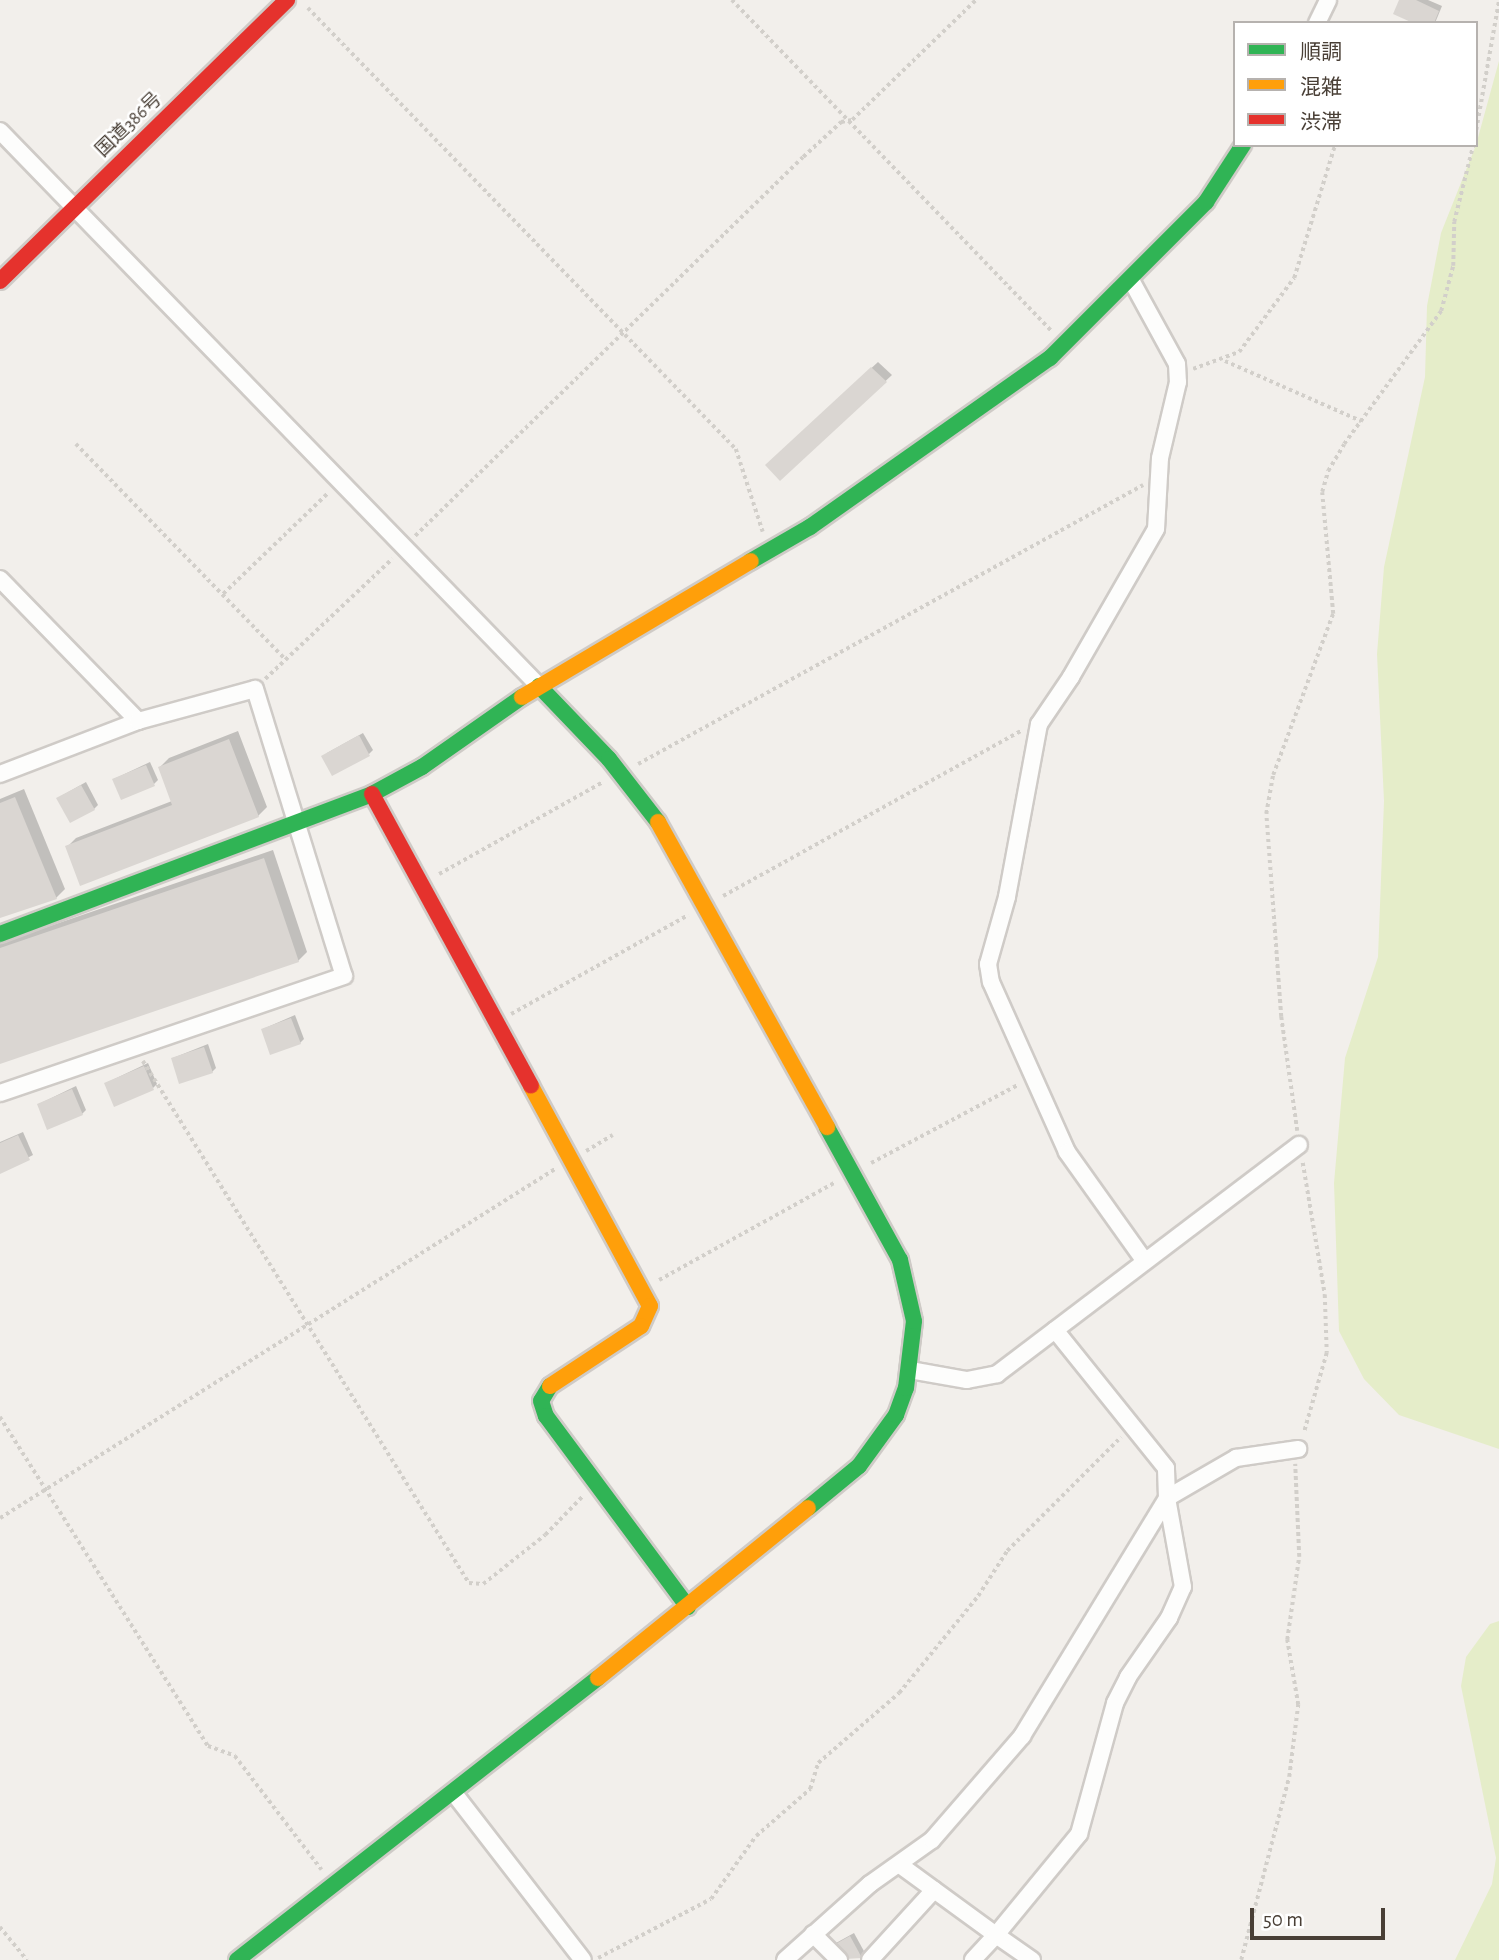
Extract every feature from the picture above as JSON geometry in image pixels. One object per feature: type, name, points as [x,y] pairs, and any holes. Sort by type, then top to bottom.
[{"type":"main road","name":"国道386号","points":[[0,281],[287,0]]},
{"type":"main road","points":[[0,934],[372,794],[422,767],[539,687],[771,550],[989,401],[1066,343],[1206,202],[1242,147]]},
{"type":"main road","points":[[237,1960],[688,1607],[859,1466],[896,1415],[910,1370],[915,1321],[900,1260],[709,904],[668,836],[620,772],[539,687]]},
{"type":"main road","points":[[372,794],[568,1162],[650,1306],[641,1326],[544,1390],[546,1416],[688,1607]]},
{"type":"street","points":[[1318,21],[1328,0]]},
{"type":"street","points":[[0,131],[539,687]]},
{"type":"street","points":[[1131,280],[1177,364],[1178,373],[1160,476],[1156,529],[1071,677],[1039,724],[1007,897],[995,927],[988,964],[991,982],[1067,1152],[1144,1260]]},
{"type":"street","points":[[0,579],[138,721]]},
{"type":"street","points":[[0,774],[138,721],[255,689],[344,976],[0,1093]]},
{"type":"street","points":[[910,1370],[985,1380],[1055,1331],[1144,1260],[1299,1145]]},
{"type":"street","points":[[973,1960],[1079,1834],[1115,1703],[1128,1677],[1170,1618],[1184,1587],[1167,1498],[1166,1468],[1055,1331]]},
{"type":"street","points":[[785,1960],[870,1884],[932,1840],[1022,1736],[1167,1498],[1236,1458],[1298,1449]]},
{"type":"street","points":[[453,1792],[583,1960]]},
{"type":"street","points":[[900,1865],[1032,1960]]},
{"type":"street","points":[[870,1960],[934,1890]]},
{"type":"street","points":[[813,1934],[839,1960]]},
{"type":"path","points":[[300,0],[736,449],[771,550]]},
{"type":"path","points":[[732,0],[852,120],[1066,343]]},
{"type":"path","points":[[255,689],[625,335],[803,157],[841,122],[852,120],[976,0]]},
{"type":"path","points":[[1478,119],[1499,0]]},
{"type":"path","points":[[1178,373],[1225,361],[1239,352],[1294,278],[1334,147]]},
{"type":"path","points":[[1241,1960],[1289,1777],[1298,1705],[1287,1640],[1299,1557],[1293,1478],[1298,1449],[1312,1413],[1327,1353],[1325,1295],[1280,1017],[1266,814],[1273,775],[1333,614],[1322,492],[1328,471],[1441,311],[1448,293],[1454,222],[1473,147]]},
{"type":"path","points":[[1225,361],[1361,421]]},
{"type":"path","points":[[76,444],[286,660]]},
{"type":"path","points":[[420,885],[620,772],[1160,476]]},
{"type":"path","points":[[222,594],[340,481]]},
{"type":"path","points":[[494,1023],[1039,724]]},
{"type":"path","points":[[135,1047],[469,1583],[476,1586],[493,1576],[545,1535],[597,1483]]},
{"type":"path","points":[[0,1518],[613,1135]]},
{"type":"path","points":[[0,1417],[208,1746],[235,1756],[334,1885]]},
{"type":"path","points":[[594,1960],[711,1899],[756,1836],[810,1789],[818,1763],[899,1693],[978,1596],[1007,1551],[1133,1425]]},
{"type":"path","points":[[0,1927],[27,1960]]},
{"type":"green space","points":[[1499,61],[1499,1449],[1399,1415],[1364,1379],[1339,1331],[1334,1183],[1345,1058],[1378,957],[1384,801],[1377,654],[1384,567],[1425,377],[1427,306],[1441,233],[1475,147],[1478,147],[1478,138]]},
{"type":"green space","points":[[1499,1621],[1499,1960],[1455,1960],[1492,1884],[1496,1858],[1461,1686],[1466,1657],[1490,1624]]},
{"type":"building","points":[[1399,0],[1416,0],[1439,11],[1435,21],[1409,21],[1393,14]]},
{"type":"building","points":[[871,367],[887,382],[780,481],[765,465]]},
{"type":"building","points":[[359,735],[370,756],[332,776],[321,756]]},
{"type":"building","points":[[229,739],[259,817],[80,886],[65,846],[172,805],[158,767]]},
{"type":"building","points":[[146,765],[155,786],[121,800],[112,779]]},
{"type":"building","points":[[81,785],[95,810],[70,823],[56,798]]},
{"type":"building","points":[[15,797],[57,899],[0,918],[0,803]]},
{"type":"building","points":[[264,858],[299,962],[0,1064],[0,948]]},
{"type":"building","points":[[291,1018],[301,1044],[270,1055],[261,1029]]},
{"type":"building","points":[[204,1047],[213,1073],[179,1084],[171,1058]]},
{"type":"building","points":[[144,1066],[154,1090],[114,1107],[104,1083]]},
{"type":"building","points":[[72,1089],[83,1115],[47,1130],[37,1104]]},
{"type":"building","points":[[18,1135],[30,1160],[0,1174],[0,1143]]},
{"type":"building","points":[[850,1936],[862,1958],[826,1960],[821,1952]]},
{"type":"traffic: fast","points":[[751,561],[810,527],[1050,358],[1206,202],[1242,147]]},
{"type":"traffic: fast","points":[[539,686],[609,759],[658,822]]},
{"type":"traffic: fast","points":[[0,934],[372,794],[422,767],[522,697]]},
{"type":"traffic: fast","points":[[808,1508],[859,1466],[896,1415],[906,1388],[914,1321],[900,1260],[827,1127]]},
{"type":"traffic: fast","points":[[550,1386],[541,1401],[546,1416],[688,1607]]},
{"type":"traffic: fast","points":[[237,1960],[598,1678]]},
{"type":"traffic: slow","points":[[522,697],[751,561]]},
{"type":"traffic: slow","points":[[658,822],[827,1127]]},
{"type":"traffic: slow","points":[[531,1086],[650,1306],[641,1326],[550,1386]]},
{"type":"traffic: slow","points":[[598,1678],[808,1508]]},
{"type":"traffic: jam","points":[[0,281],[287,0]]},
{"type":"traffic: jam","points":[[372,794],[531,1086]]}]
